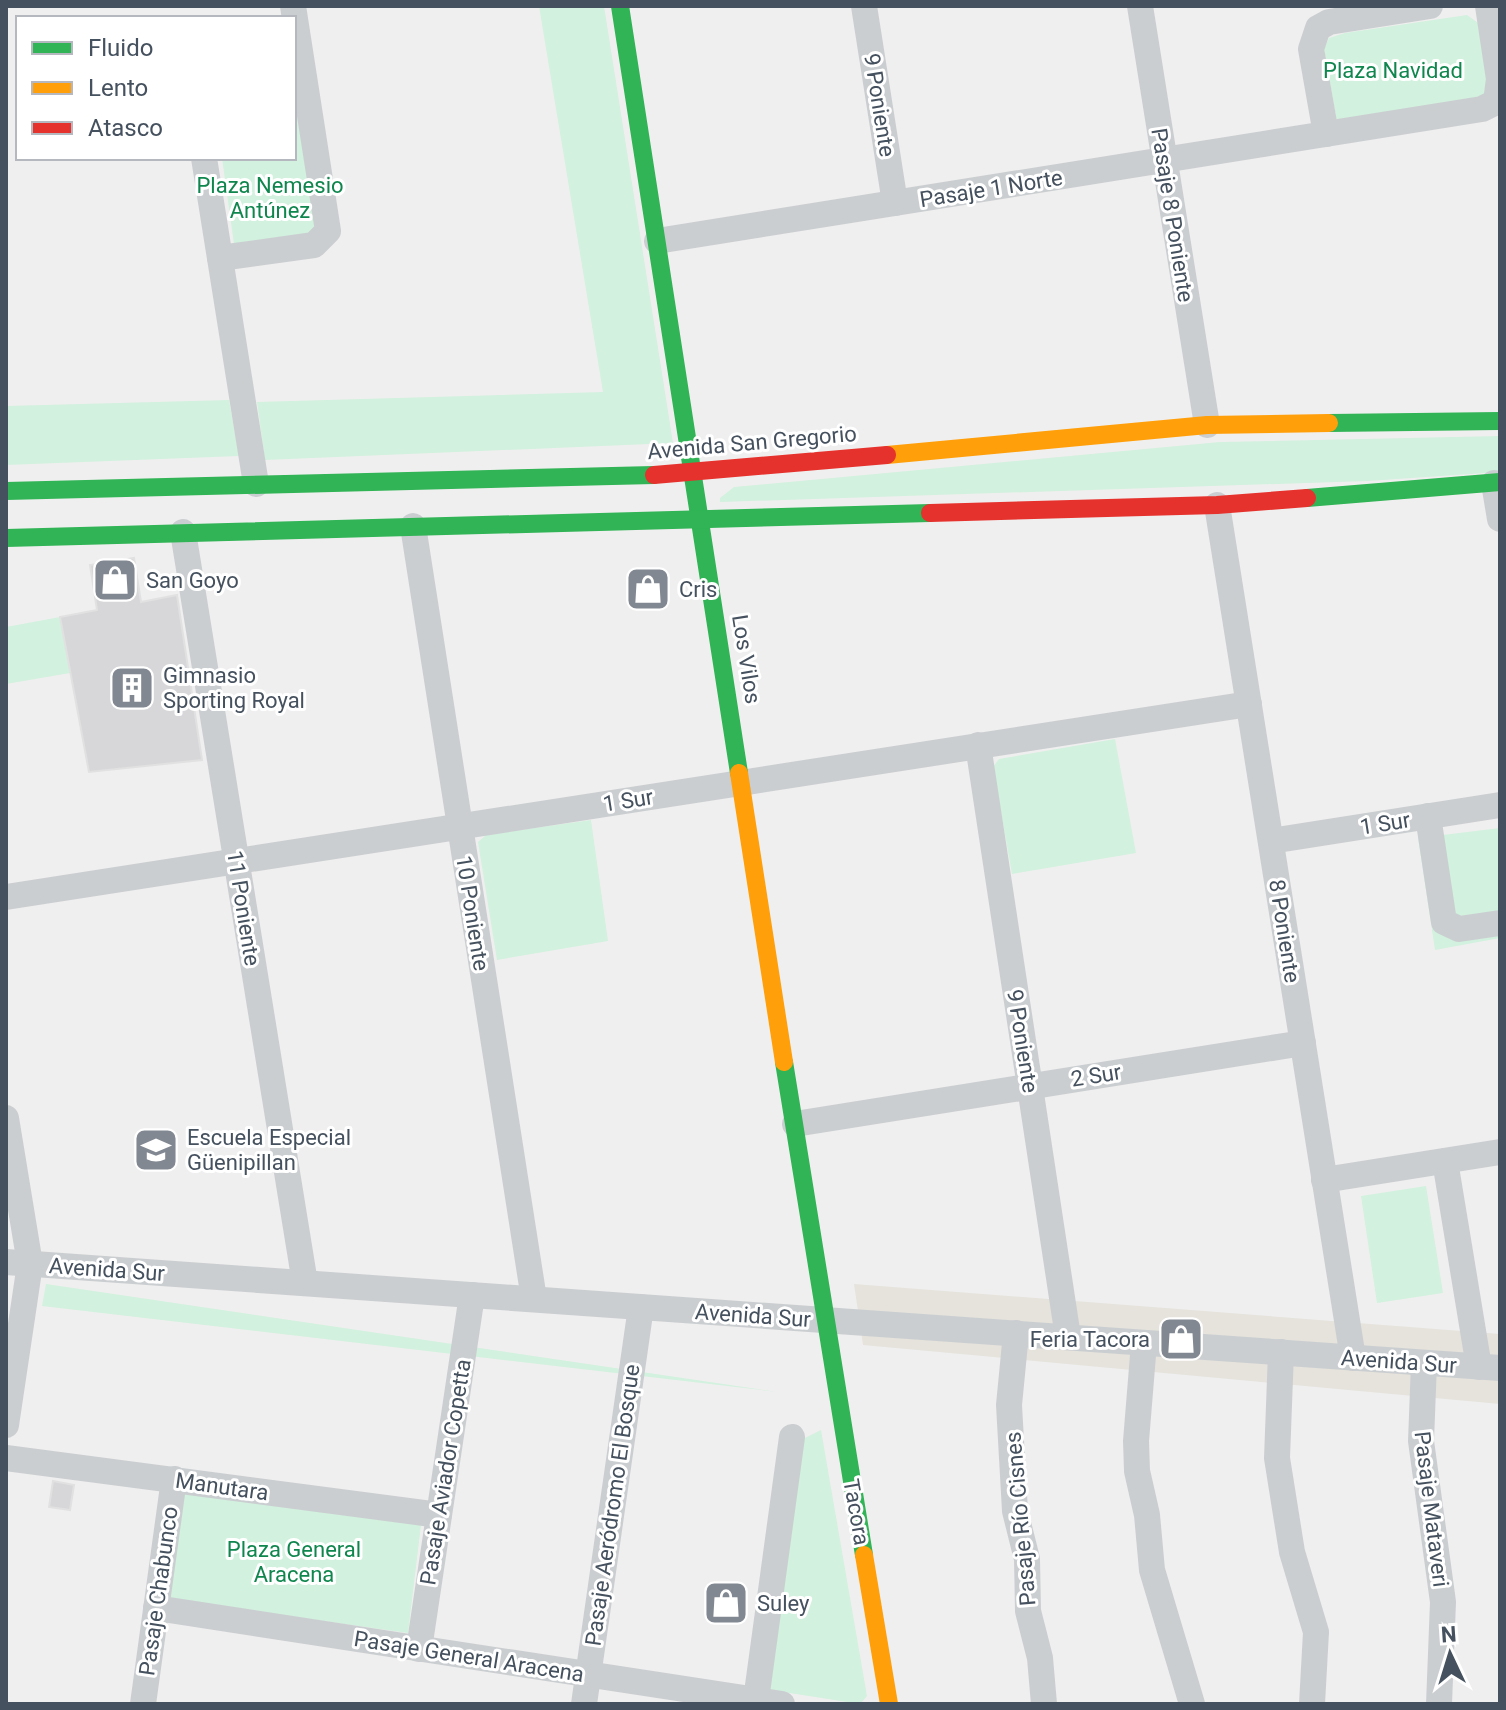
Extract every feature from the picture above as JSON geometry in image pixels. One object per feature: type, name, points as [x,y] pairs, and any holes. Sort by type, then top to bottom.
[{"type":"main road","name":"Los Vilos","points":[[620,6],[824,1320]]},
{"type":"main road","name":"Avenida San Gregorio","points":[[6,491],[693,474],[1207,425],[1500,421]]},
{"type":"main road","points":[[6,538],[1217,505],[1497,482]]},
{"type":"main road","name":"Tacora","points":[[824,1320],[889,1704]]},
{"type":"street","name":"9 Poniente","points":[[864,6],[895,203]]},
{"type":"street","name":"Pasaje 8 Poniente","points":[[1140,6],[1207,425]]},
{"type":"street","points":[[1326,134],[1311,49],[1318,28],[1329,22],[1430,6]]},
{"type":"street","name":"Pasaje 1 Norte","points":[[657,241],[1493,105],[1498,98],[1499,79],[1488,6]]},
{"type":"street","points":[[220,258],[314,245],[328,231],[296,38]]},
{"type":"street","points":[[204,160],[256,484]]},
{"type":"street","points":[[1497,482],[1500,519]]},
{"type":"street","name":"8 Poniente","points":[[1217,505],[1353,1358]]},
{"type":"street","name":"10 Poniente","points":[[413,526],[534,1299]]},
{"type":"street","name":"11 Poniente","points":[[183,532],[305,1283]]},
{"type":"street","name":"1 Sur","points":[[6,897],[1249,704]]},
{"type":"street","name":"9 Poniente","points":[[978,745],[1068,1337]]},
{"type":"street","name":"1 Sur","points":[[1271,841],[1500,805]]},
{"type":"street","points":[[1428,816],[1444,922],[1459,929],[1500,923]]},
{"type":"street","name":"2 Sur","points":[[795,1124],[1303,1043]]},
{"type":"street","points":[[6,1118],[18,1263],[6,1425]]},
{"type":"street","points":[[1324,1180],[1500,1152]]},
{"type":"street","points":[[1445,1161],[1489,1368]]},
{"type":"street","name":"Avenida Sur","points":[[18,1263],[1489,1368]]},
{"type":"street","name":"Pasaje Aviador Copetta","points":[[419,1649],[472,1295]]},
{"type":"street","name":"Pasaje Aeródromo El Bosque","points":[[584,1704],[641,1307]]},
{"type":"street","name":"Pasaje Río Cisnes","points":[[1016,1333],[1009,1405],[1015,1511],[1027,1559],[1028,1611],[1040,1658],[1044,1704]]},
{"type":"street","points":[[1144,1343],[1136,1441],[1137,1471],[1147,1515],[1152,1570],[1192,1704]]},
{"type":"street","points":[[1281,1352],[1277,1458],[1292,1552],[1316,1632],[1312,1704]]},
{"type":"street","name":"Pasaje Mataveri","points":[[1424,1363],[1421,1441],[1443,1602],[1439,1704]]},
{"type":"street","points":[[769,1702],[792,1437]]},
{"type":"street","name":"Manutara","points":[[6,1458],[439,1515]]},
{"type":"street","name":"Pasaje Chabunco","points":[[143,1704],[174,1479]]},
{"type":"street","name":"Pasaje General Aracena","points":[[156,1608],[769,1702]]},
{"type":"shaded area","name":"Feria Tacora","points":[[854,1284],[1500,1334],[1500,1404],[863,1345]]},
{"type":"green space","points":[[539,6],[604,6],[673,443],[265,460],[257,402],[603,392]]},
{"type":"green space","name":"Plaza Navidad","points":[[1467,15],[1481,25],[1491,77],[1485,96],[1337,122],[1324,49],[1329,38]]},
{"type":"green space","name":"Plaza Nemesio Antúnez","points":[[296,97],[316,232],[234,244],[222,160],[296,160]]},
{"type":"green space","points":[[229,400],[239,456],[6,465],[6,406]]},
{"type":"green space","points":[[1500,436],[1500,472],[1368,481],[720,502],[720,498],[734,487],[1220,442]]},
{"type":"green space","points":[[60,617],[70,673],[6,684],[6,627]]},
{"type":"green space","points":[[1115,739],[1136,853],[1012,874],[993,767],[999,759]]},
{"type":"green space","points":[[591,820],[608,941],[497,960],[478,842],[486,835]]},
{"type":"green space","points":[[1500,828],[1500,938],[1435,950],[1418,838]]},
{"type":"green space","points":[[1426,1186],[1443,1293],[1377,1303],[1361,1196]]},
{"type":"green space","points":[[46,1284],[778,1392],[42,1306]]},
{"type":"green space","points":[[821,1430],[867,1696],[860,1704],[764,1689],[803,1439]]},
{"type":"green space","name":"Plaza General Aracena","points":[[183,1490],[421,1525],[408,1633],[166,1599]]},
{"type":"building","name":"Gimnasio Sporting Royal","points":[[134,558],[141,602],[177,595],[202,760],[89,772],[60,617],[97,610],[90,565]]},
{"type":"building","name":"Cris","points":[[655,572],[661,603],[640,607],[635,575]]},
{"type":"building","points":[[53,1481],[74,1485],[70,1510],[49,1507]]},
{"type":"traffic: fast","points":[[620,6],[739,773]]},
{"type":"traffic: fast","points":[[1329,423],[1500,421]]},
{"type":"traffic: fast","points":[[6,491],[654,475]]},
{"type":"traffic: fast","points":[[1307,498],[1500,482]]},
{"type":"traffic: fast","points":[[6,538],[930,513]]},
{"type":"traffic: fast","points":[[784,1062],[864,1555]]},
{"type":"traffic: slow","points":[[887,455],[1207,425],[1329,423]]},
{"type":"traffic: slow","points":[[739,773],[784,1062]]},
{"type":"traffic: slow","points":[[864,1555],[889,1704]]},
{"type":"traffic: jam","points":[[654,475],[887,455]]},
{"type":"traffic: jam","points":[[930,513],[1217,505],[1307,498]]},
{"type":"place","name":"San Goyo","points":[[115,580]]},
{"type":"place","name":"Cris","points":[[648,589]]},
{"type":"place","name":"Gimnasio Sporting Royal","points":[[132,688]]},
{"type":"place","name":"Escuela Especial Güenipillan","points":[[156,1150]]},
{"type":"place","name":"Feria Tacora","points":[[1181,1339]]},
{"type":"place","name":"Suley","points":[[726,1603]]}]
